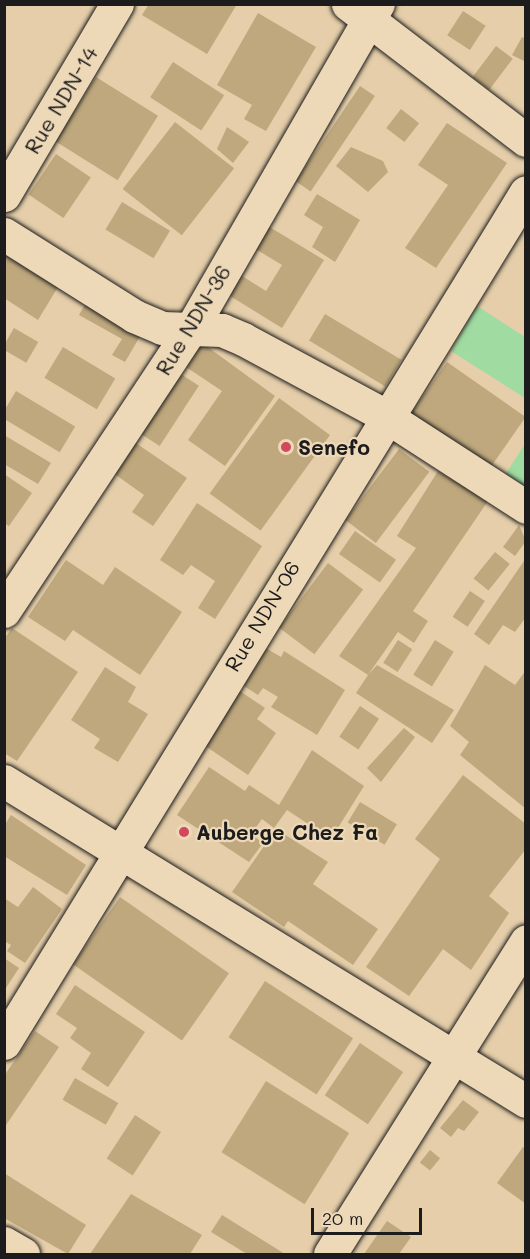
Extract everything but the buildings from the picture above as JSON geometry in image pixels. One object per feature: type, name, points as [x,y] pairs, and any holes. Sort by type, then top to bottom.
[{"type":"street","name":"Rue NDN-14","points":[[4,195],[117,4]]},
{"type":"street","points":[[365,10],[525,140]]},
{"type":"street","name":"Rue NDN-36","points":[[4,611],[192,327],[365,10]]},
{"type":"street","name":"Rue NDN-06","points":[[4,1043],[384,415],[525,192]]},
{"type":"street","points":[[4,234],[134,316],[162,328],[192,327],[243,339],[384,415],[525,507]]},
{"type":"street","points":[[4,781],[525,1101]]},
{"type":"street","points":[[330,1254],[525,941]]},
{"type":"street","points":[[4,1243],[22,1254]]},
{"type":"green space","points":[[477,306],[525,337],[525,398],[451,351]]},
{"type":"green space","points":[[525,444],[525,493],[503,478]]},
{"type":"place","name":"Senefo","points":[[286,447]]},
{"type":"place","name":"Auberge Chez Fa","points":[[184,832]]}]
